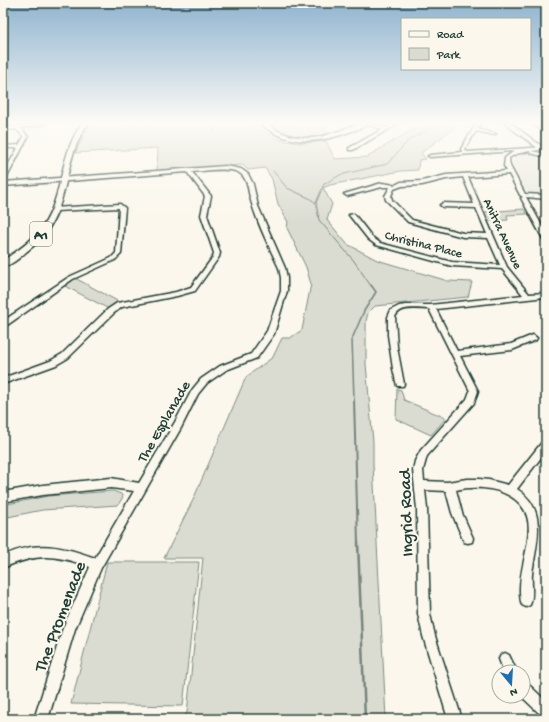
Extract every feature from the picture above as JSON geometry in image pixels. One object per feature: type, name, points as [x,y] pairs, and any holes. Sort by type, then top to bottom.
[{"type":"highway","name":"A1","points":[[3,264],[27,248],[47,226],[55,209],[59,180],[67,156]]},
{"type":"highway","name":"A1","points":[[3,258],[21,246],[36,233],[45,217],[69,156]]},
{"type":"street","points":[[3,179],[15,156]]},
{"type":"street","points":[[511,156],[506,162],[510,172],[525,196],[532,213],[531,215],[537,222],[546,239]]},
{"type":"street","points":[[3,164],[11,164]]},
{"type":"street","name":"The Esplanade","points":[[141,488],[178,425],[195,392],[204,381],[223,368],[254,356],[271,332],[284,291],[282,268],[255,206],[249,182],[245,174],[241,171],[226,168],[189,171]]},
{"type":"street","points":[[3,184],[189,171],[208,196],[204,215],[217,253],[196,286],[183,293],[120,305],[111,311],[65,356],[53,363],[3,381]]},
{"type":"street","points":[[347,194],[382,184],[394,186],[422,183],[440,178],[510,172]]},
{"type":"street","name":"Anitra Avenue","points":[[465,176],[504,267],[528,297]]},
{"type":"street","points":[[394,186],[388,196],[389,200],[410,221],[463,235],[490,236]]},
{"type":"street","points":[[525,196],[546,197]]},
{"type":"street","points":[[443,205],[478,206]]},
{"type":"street","points":[[3,325],[64,282],[113,259],[119,253],[122,208],[120,206],[55,209]]},
{"type":"street","name":"Christina Place","points":[[352,215],[370,238],[378,244],[452,264],[504,267]]},
{"type":"street","points":[[537,222],[546,223]]},
{"type":"street","points":[[400,384],[390,323],[392,314],[396,311],[402,308],[431,307],[546,295]]},
{"type":"street","name":"Ingrid Road","points":[[431,307],[472,387],[473,398],[422,456],[418,470],[422,509],[424,614],[429,636],[455,719]]},
{"type":"street","points":[[456,354],[512,347],[533,338]]},
{"type":"street","points":[[510,490],[546,444]]},
{"type":"street","points":[[3,497],[43,490],[111,483],[141,488]]},
{"type":"street","points":[[420,486],[450,486],[468,483],[491,484],[510,490],[522,498],[530,509],[534,521],[534,538],[526,576],[526,601]]},
{"type":"street","points":[[450,486],[457,513],[468,538]]},
{"type":"street","name":"The Promenade","points":[[42,719],[69,628],[97,564],[141,488]]},
{"type":"street","points":[[3,562],[14,557],[35,552],[57,551],[97,564]]},
{"type":"street","points":[[505,659],[507,664]]},
{"type":"street","points":[[531,696],[546,710]]},
{"type":"shaded area","points":[[534,156],[546,159],[546,194],[530,193],[526,191],[512,164],[515,157]]},
{"type":"green space","points":[[158,156],[333,156],[335,159],[370,156],[423,156],[426,159],[419,160],[418,170],[401,171],[330,185],[323,188],[332,204],[327,220],[347,244],[377,260],[448,281],[472,282],[468,297],[375,306],[368,313],[366,321],[366,364],[373,442],[386,719],[181,719],[187,713],[203,558],[164,558],[193,500],[246,377],[273,357],[282,338],[290,338],[302,330],[311,284],[306,267],[287,228],[288,222],[278,204],[272,179],[265,168],[248,170],[243,165],[157,171]]},
{"type":"green space","points":[[524,209],[527,214],[507,215],[508,220],[488,221],[485,212]]},
{"type":"green space","points":[[75,278],[121,303],[109,309],[63,285]]},
{"type":"green space","points":[[397,389],[401,390],[404,400],[446,418],[431,435],[396,419]]},
{"type":"green space","points":[[113,491],[121,494],[123,497],[118,505],[42,510],[3,518],[3,505],[48,496]]},
{"type":"green space","points":[[107,562],[199,562],[183,706],[71,704]]},
{"type":"waterway","points":[[316,203],[324,184],[340,175],[387,164],[395,156]]},
{"type":"waterway","points":[[273,171],[287,188],[309,198],[316,203]]},
{"type":"waterway","points":[[316,203],[319,220],[354,261],[371,286]]},
{"type":"waterway","points":[[354,400],[352,339],[364,311],[376,292],[371,285]]},
{"type":"waterway","points":[[354,399],[358,543]]},
{"type":"waterway","points":[[358,542],[365,719]]}]
